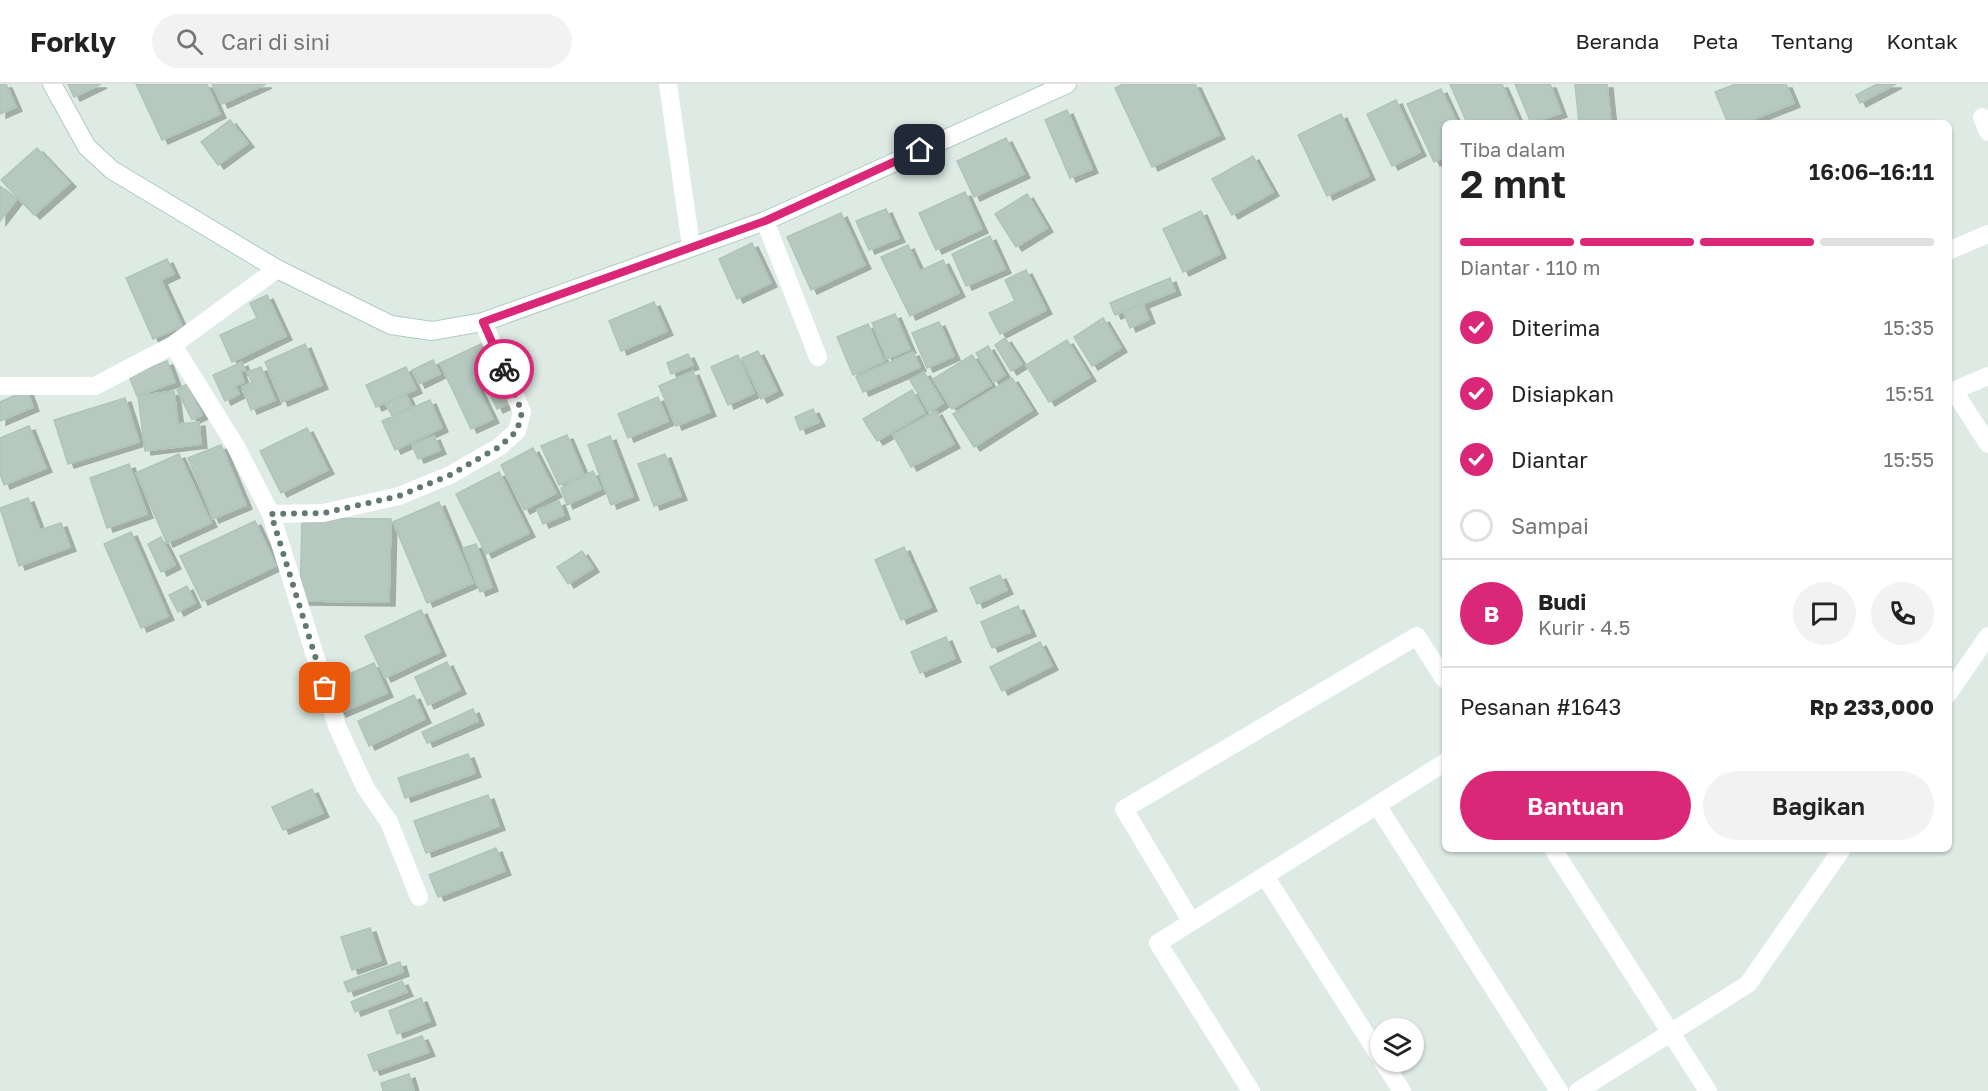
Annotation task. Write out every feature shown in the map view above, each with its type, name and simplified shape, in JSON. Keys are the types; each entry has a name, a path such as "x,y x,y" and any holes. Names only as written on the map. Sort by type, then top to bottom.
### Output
{"street":[{"path":"52,84 87,147 112,170 277,269 391,326 432,332 483,322 765,221 1067,84"},
{"path":"668,84 691,246"},
{"path":"765,221 818,357"},
{"path":"1952,249 1988,234"},
{"path":"0,386 95,386 173,345 277,269"},
{"path":"271,514 324,513 399,496 450,475 499,447 517,431 522,412 483,322"},
{"path":"173,345 235,445 271,514 337,726 365,787 389,822 419,897"},
{"path":"1952,392 1988,376"},
{"path":"1952,393 1988,444"},
{"path":"1191,921 1124,809 1417,636 1442,676"},
{"path":"1952,688 1988,636"},
{"path":"1251,1091 1158,943 1442,764"},
{"path":"1377,805 1558,1091"},
{"path":"1555,852 1708,1091"},
{"path":"1578,1091 1748,984 1840,852"},
{"path":"1265,876 1370,1041"},
{"path":"1390,1072 1402,1091"}],"building":[{"path":"0,84 6,84 16,107 0,114"},
{"path":"68,84 101,84 74,97"},
{"path":"136,84 207,84 220,114 162,140"},
{"path":"212,84 266,84 222,104"},
{"path":"1123,84 1195,84 1219,135 1152,167 1115,88"},
{"path":"1450,84 1502,84 1518,120 1466,120"},
{"path":"1515,84 1550,84 1561,113 1540,120 1530,120"},
{"path":"1575,84 1607,84 1611,120 1579,120"},
{"path":"1736,84 1786,84 1794,103 1752,120 1727,120 1715,92"},
{"path":"1877,84 1896,84 1860,103 1856,95"},
{"path":"1441,89 1456,120 1442,120 1442,158 1434,162 1407,104"},
{"path":"1396,100 1420,152 1392,166 1367,114"},
{"path":"1067,110 1092,169 1070,178 1045,120"},
{"path":"1341,114 1369,176 1327,196 1298,135"},
{"path":"230,120 248,143 218,165 201,142"},
{"path":"1006,138 1024,174 974,197 957,161"},
{"path":"37,148 70,183 34,215 1,180"},
{"path":"1253,156 1273,192 1232,215 1212,179"},
{"path":"0,186 17,199 0,221"},
{"path":"965,192 982,229 936,250 919,213"},
{"path":"1027,194 1047,228 1016,247 995,214"},
{"path":"886,209 899,238 869,250 856,221"},
{"path":"1201,211 1220,254 1183,272 1163,229"},
{"path":"841,213 865,265 811,290 787,237"},
{"path":"990,236 1005,269 966,286 952,254"},
{"path":"752,243 771,283 737,299 719,259"},
{"path":"908,245 920,271 943,260 959,293 910,316 881,257"},
{"path":"167,259 174,274 161,280 182,326 153,339 126,278"},
{"path":"1026,270 1046,310 1000,334 989,313 1015,301 1005,280"},
{"path":"1170,278 1175,291 1115,315 1110,303"},
{"path":"267,295 286,336 232,362 220,335 257,318 250,303"},
{"path":"654,302 667,331 621,351 609,321"},
{"path":"1143,304 1149,319 1130,328 1123,311"},
{"path":"895,314 910,349 887,359 872,323"},
{"path":"1103,318 1121,348 1092,366 1074,337"},
{"path":"939,322 954,356 927,368 912,333"},
{"path":"868,324 884,361 853,375 837,337"},
{"path":"1005,338 1022,364 1011,371 995,345"},
{"path":"1067,340 1090,377 1049,402 1026,365"},
{"path":"305,344 322,385 282,402 265,362"},
{"path":"481,344 494,371 474,380 493,419 471,429 440,363"},
{"path":"988,346 1005,375 994,382 976,353"},
{"path":"758,351 777,391 761,399 742,358"},
{"path":"913,352 920,367 863,392 856,377"},
{"path":"688,354 693,365 671,374 667,363"},
{"path":"738,355 754,393 728,405 711,367"},
{"path":"972,355 991,385 952,409 933,379"},
{"path":"433,360 440,374 419,384 412,370"},
{"path":"167,361 175,382 137,396 129,376"},
{"path":"242,362 245,370 240,372 244,382 235,386 239,394 225,401 213,375"},
{"path":"261,367 275,400 251,410 242,387 252,383 247,372"},
{"path":"406,367 416,389 376,407 366,385"},
{"path":"693,371 710,412 676,426 659,386"},
{"path":"924,372 943,403 929,412 910,380"},
{"path":"497,375 510,403 497,409 484,381"},
{"path":"1012,378 1032,410 974,447 953,414"},
{"path":"187,384 202,415 192,420 177,390"},
{"path":"27,390 33,407 0,421 0,402"},
{"path":"912,390 925,413 877,441 863,419"},
{"path":"174,391 178,424 199,422 201,444 145,451 138,396"},
{"path":"406,395 412,407 392,416 386,404"},
{"path":"658,397 668,421 628,438 618,414"},
{"path":"125,398 139,442 68,464 54,420"},
{"path":"430,400 442,428 395,450 382,421"},
{"path":"813,409 819,422 800,430 795,417"},
{"path":"936,411 954,444 911,467 893,435"},
{"path":"29,426 46,468 4,485 0,474 0,438"},
{"path":"307,428 328,470 281,493 260,451"},
{"path":"567,435 584,475 559,485 541,446"},
{"path":"434,436 440,450 418,459 412,445"},
{"path":"610,436 633,496 611,505 588,445"},
{"path":"221,445 246,505 213,519 188,458"},
{"path":"533,448 556,493 524,510 501,465"},
{"path":"179,454 211,523 167,543 136,473"},
{"path":"665,454 681,496 654,506 638,464"},
{"path":"129,464 147,514 107,528 90,478"},
{"path":"593,471 601,489 567,505 561,488"},
{"path":"499,472 529,533 486,554 456,494"},
{"path":"28,498 40,530 61,523 70,547 19,566 0,508"},
{"path":"559,501 564,515 543,524 537,510"},
{"path":"439,502 473,583 427,603 393,522"},
{"path":"302,518 391,519 389,602 300,601"},
{"path":"255,521 276,566 202,601 180,556"},
{"path":"131,532 168,616 141,628 104,544"},
{"path":"161,537 175,565 161,572 148,544"},
{"path":"476,544 492,587 480,592 463,548"},
{"path":"904,547 931,607 901,620 875,560"},
{"path":"582,551 593,568 568,584 557,567"},
{"path":"1000,575 1007,590 977,604 970,588"},
{"path":"187,586 195,603 178,612 169,595"},
{"path":"1018,606 1030,632 992,648 981,622"},
{"path":"421,610 440,652 385,678 365,636"},
{"path":"946,637 955,658 920,673 911,652"},
{"path":"1040,642 1052,666 1002,691 990,667"},
{"path":"447,662 460,690 428,705 415,677"},
{"path":"374,663 387,693 340,713 327,684"},
{"path":"414,695 425,719 369,746 358,721"},
{"path":"473,709 478,721 427,743 422,732"},
{"path":"468,754 475,773 405,798 398,778"},
{"path":"312,789 323,813 283,830 272,807"},
{"path":"488,795 499,826 426,853 414,821"},
{"path":"496,848 505,871 438,897 429,875"},
{"path":"370,928 381,960 352,970 341,937"},
{"path":"400,962 403,972 348,992 344,982"},
{"path":"402,981 407,992 355,1012 351,1002"},
{"path":"421,998 430,1021 397,1034 389,1011"},
{"path":"422,1036 429,1052 374,1071 368,1055"},
{"path":"409,1074 414,1091 383,1091 381,1083"}],"way so far":[{"path":"325,688 271,514 324,513 399,496 450,475 499,447 517,431 522,412 504,369"}],"route":[{"path":"504,369 483,322 765,221 920,150"}]}
